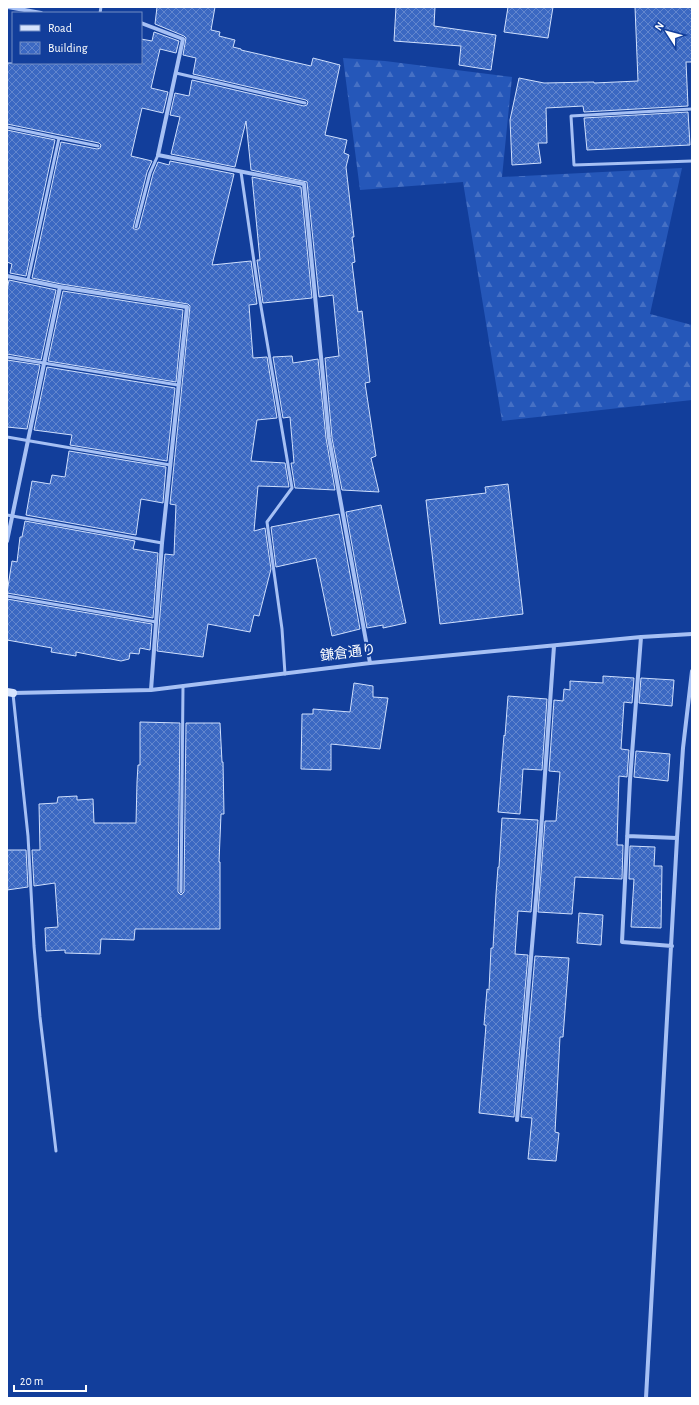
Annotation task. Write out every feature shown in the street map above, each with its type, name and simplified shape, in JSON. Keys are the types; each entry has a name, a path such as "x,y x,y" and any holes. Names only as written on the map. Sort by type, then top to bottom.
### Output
{"street":[{"path":"8,7 32,9"},
{"path":"142,23 182,39 158,155 304,184 329,438 370,663"},
{"path":"7,276 187,307 162,543 151,690"},
{"path":"7,541 10,515 28,440 60,286"},
{"name":"鎌倉通り","path":"10,692 151,690 370,663 641,637 692,634"},
{"path":"641,637 630,780 622,942 672,946"},
{"path":"517,1120 537,888 554,646"},
{"path":"646,1398 677,838 683,748 692,671"},
{"path":"627,836 677,838"}],"lane":[{"path":"176,73 304,103"},
{"path":"692,109 571,116 574,166 692,161"},
{"path":"7,126 98,146"},
{"path":"28,280 59,138"},
{"path":"136,227 150,173 158,155"},
{"path":"241,172 258,289 292,488 267,522 282,630 286,674"},
{"path":"7,357 178,385"},
{"path":"7,437 170,465"},
{"path":"10,515 162,543"},
{"path":"7,596 156,622"},
{"path":"181,892 184,686"},
{"path":"10,692 28,836 34,946 40,1017 56,1151"}],"green space":[{"path":"343,58 385,61 512,77 502,177 682,168 650,314 692,325 692,400 502,421 463,182 360,190"}],"building":[{"path":"157,7 215,7 211,30 220,32 219,36 235,40 233,47 311,66 313,58 340,65 325,135 347,140 344,153 349,155 346,167 354,237 352,237 355,262 352,263 358,312 362,311 370,382 365,383 376,456 371,458 379,492 342,490 332,438 325,358 339,356 333,295 319,297 307,182 251,170 246,121 235,167 171,154 180,117 170,115 175,93 189,96 192,80 304,106 307,105 308,102 306,100 193,74 196,58 183,55 186,38 155,24"},
{"path":"396,7 435,7 434,26 496,35 491,70 459,65 461,46 394,41"},
{"path":"508,7 553,7 548,38 504,32"},
{"path":"635,7 692,7 692,62 686,62 688,106 584,112 583,106 546,108 547,143 538,143 541,163 512,165 510,120 519,78 544,83 638,81"},
{"path":"154,32 179,41 176,53 160,49 151,88 168,92 163,113 142,108 131,156 152,161 147,172 133,228 136,230 139,228 153,174 158,162 169,165 170,161 234,174 212,265 251,261 257,304 249,305 253,358 267,357 277,418 257,420 251,461 285,463 289,487 258,486 254,531 265,528 271,569 259,616 254,615 250,632 208,624 203,657 157,651 165,554 174,555 176,505 170,504 190,306 188,304 32,278 61,142 97,149 100,148 101,145 99,143 7,124 7,63 142,64 142,39 152,41"},
{"path":"688,112 690,145 587,150 584,118"},
{"path":"7,130 55,140 26,276 10,273 12,264 7,262"},
{"path":"252,177 301,187 312,298 263,303 257,260 260,260"},
{"path":"9,280 56,290 41,360 7,354 7,290"},
{"path":"63,291 183,310 176,382 48,361"},
{"path":"292,356 293,363 318,359 326,438 335,490 295,488 291,463 294,463 290,417 283,418 273,357"},
{"path":"7,360 40,365 27,429 7,427"},
{"path":"47,367 175,388 167,461 70,445 72,435 34,430"},
{"path":"69,451 166,467 163,503 141,499 136,535 26,515 32,481 50,484 52,475 65,477"},
{"path":"508,484 523,614 440,624 426,500 486,493 485,487"},
{"path":"381,505 406,623 383,628 383,625 367,628 346,512"},
{"path":"339,514 360,629 332,636 316,558 276,567 271,527"},
{"path":"25,521 135,541 133,549 158,553 153,618 7,593 12,561 17,562 20,537 22,537"},
{"path":"7,599 152,624 150,650 140,648 139,654 130,653 129,659 121,661 76,652 76,656 51,652 52,648 7,640"},
{"path":"603,676 634,678 632,703 624,702 621,749 629,750 627,777 619,776 617,845 623,845 622,879 575,877 572,914 538,912 545,821 556,821 560,772 549,771 554,700 563,701 564,689 570,690 570,681 603,683"},
{"path":"641,678 674,680 672,706 639,703"},
{"path":"354,683 373,686 373,697 388,698 380,749 331,744 331,770 301,769 302,714 313,714 313,709 350,712"},
{"path":"508,696 547,699 542,770 523,769 520,814 498,812"},
{"path":"140,722 180,723 178,892 181,895 184,892 186,723 220,723 223,762 224,814 221,814 219,862 220,929 135,929 134,940 101,939 100,954 65,953 65,950 46,951 45,928 58,927 55,883 34,886 32,850 40,850 39,804 57,803 58,797 77,796 77,800 93,799 94,823 136,823 138,765 140,765"},
{"path":"636,751 670,754 668,781 634,777"},
{"path":"502,818 538,820 531,912 518,911 515,954 528,955 514,1117 479,1113 486,1025 484,1025 487,989 489,990 491,948 493,948"},
{"path":"630,846 655,847 654,866 662,866 661,928 631,927 634,879 629,879"},
{"path":"7,850 26,850 28,887 7,890"},
{"path":"579,913 603,915 601,945 577,943"},
{"path":"535,956 569,958 563,1037 560,1037 555,1132 559,1133 556,1161 528,1159 532,1118 521,1117"}]}
